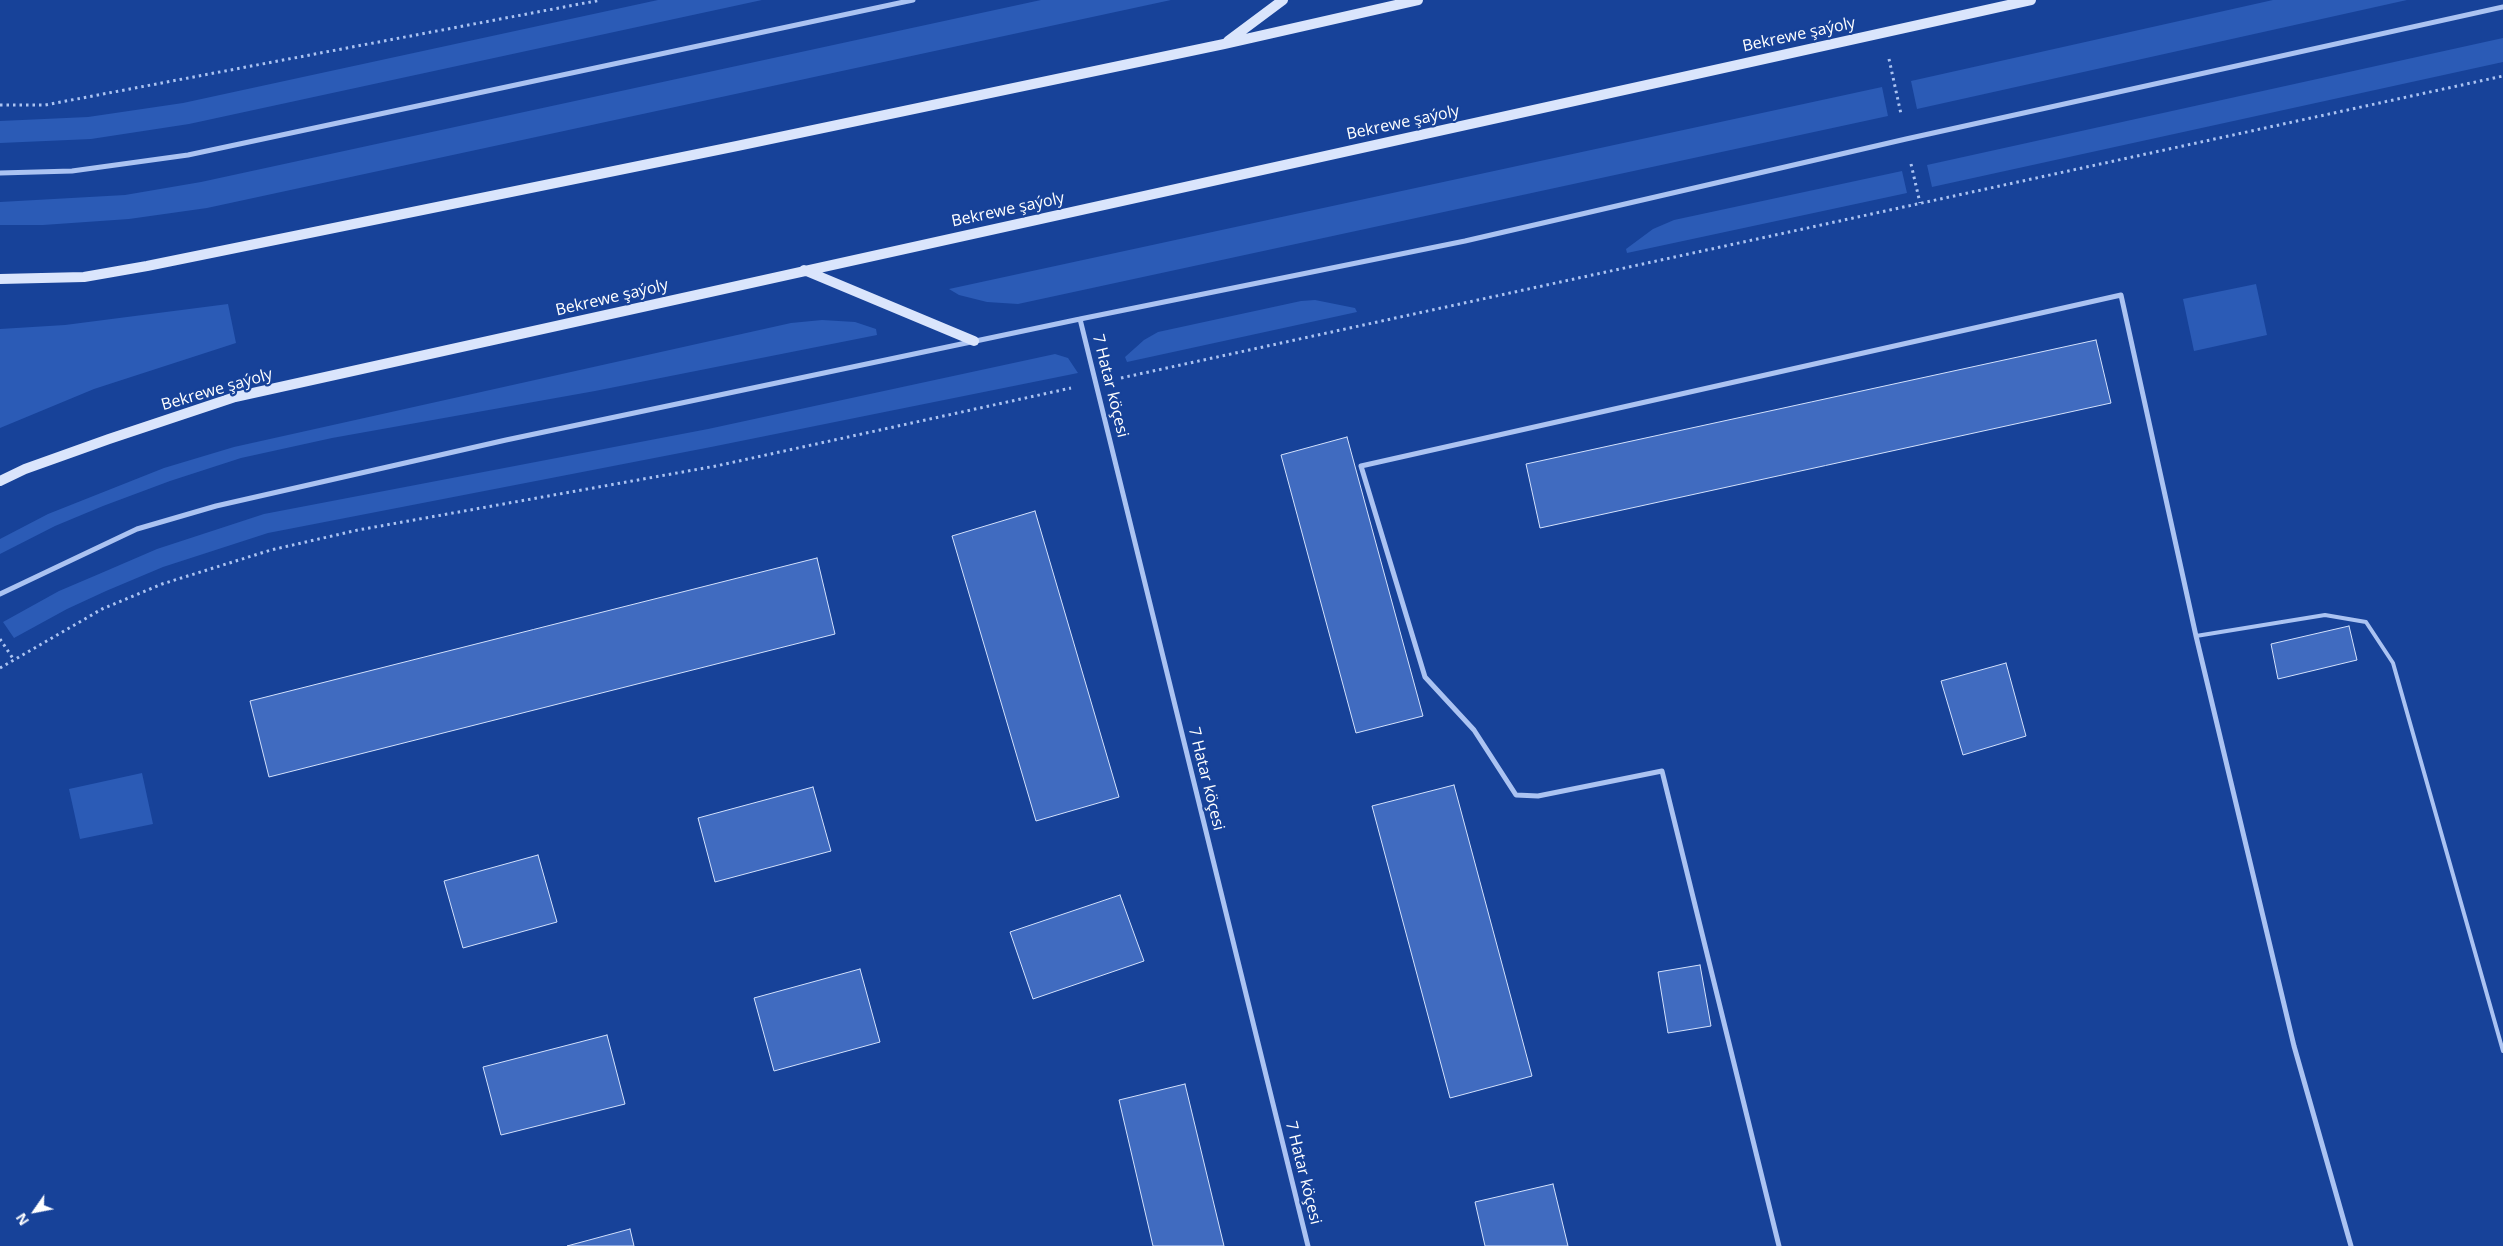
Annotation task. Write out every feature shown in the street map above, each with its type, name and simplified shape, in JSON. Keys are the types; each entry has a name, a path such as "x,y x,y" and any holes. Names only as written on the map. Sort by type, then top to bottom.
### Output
{"main road":[{"path":"1224,44 1283,0"},
{"path":"0,279 84,277 147,266 1224,44 1418,0"},
{"name":"Bekrewe şaýoly","path":"0,482 25,470 109,439 235,397 2031,0"},
{"path":"804,270 974,341"}],"street":[{"path":"0,173 72,171 188,155 913,0"},
{"path":"0,594 137,529 216,506 506,440 1080,319 1465,241 1906,139 2503,7"},
{"path":"1778,1246 1662,771 1538,796 1516,795 1474,730 1425,677 1361,466 2081,302 2121,295 2196,636 2294,1046 2351,1246"},
{"name":"7 Hatar köçesi","path":"1080,319 1308,1246"}],"lane":[{"path":"2196,636 2325,614 2366,622 2393,663 2503,1051"}],"path":[{"path":"0,106 45,105 601,0"},
{"path":"1883,32 1920,204"},
{"path":"0,668 102,608 162,584 272,550 358,530 716,466 2503,76"},
{"path":"0,639 14,660"}],"shaded area":[{"path":"658,0 762,0 189,124 91,139 0,143 0,121 88,117 183,103"},
{"path":"1041,0 1171,0 207,208 129,219 43,225 0,225 0,202 125,195 201,182"},
{"path":"2273,0 2407,0 1917,109 1911,81"},
{"path":"2503,38 2503,62 1932,187 1927,165"},
{"path":"1882,87 1888,116 1018,304 987,302 959,295 949,289"},
{"path":"1902,171 1907,193 1627,253 1626,249 1653,229 1674,220"},
{"path":"2256,284 2267,335 2194,351 2183,299"},
{"path":"1315,300 1355,308 1357,312 1127,362 1125,357 1144,340 1158,332 1301,301"},
{"path":"228,304 236,343 94,389 0,428 0,329 65,325"},
{"path":"822,320 855,322 876,329 877,335 595,391 332,438 241,458 170,481 103,506 55,526 0,554 0,539 48,514 164,468 234,447 791,323"},
{"path":"1055,354 1068,358 1078,373 268,533 163,567 67,609 14,638 3,622 59,591 157,549 264,514 708,429"},
{"path":"142,773 153,824 80,839 69,789"}],"building":[{"path":"2096,340 2111,403 1540,528 1526,464"},
{"path":"1347,437 1423,716 1356,733 1281,455"},
{"path":"1035,511 1119,797 1036,821 952,536"},
{"path":"817,558 835,634 269,777 250,701"},
{"path":"2349,626 2357,660 2278,679 2271,644"},
{"path":"2006,663 2026,736 1963,755 1941,681"},
{"path":"1454,785 1532,1076 1450,1098 1372,806"},
{"path":"813,787 831,851 715,882 698,818"},
{"path":"538,855 557,922 463,948 444,881"},
{"path":"1120,895 1144,961 1033,999 1010,932"},
{"path":"1700,965 1711,1026 1668,1033 1658,972"},
{"path":"860,969 880,1042 774,1071 754,998"},
{"path":"607,1035 625,1104 501,1135 483,1067"},
{"path":"1185,1084 1224,1246 1153,1246 1119,1100"},
{"path":"1553,1184 1568,1246 1485,1246 1475,1202"},
{"path":"630,1229 634,1246 567,1246"}]}
